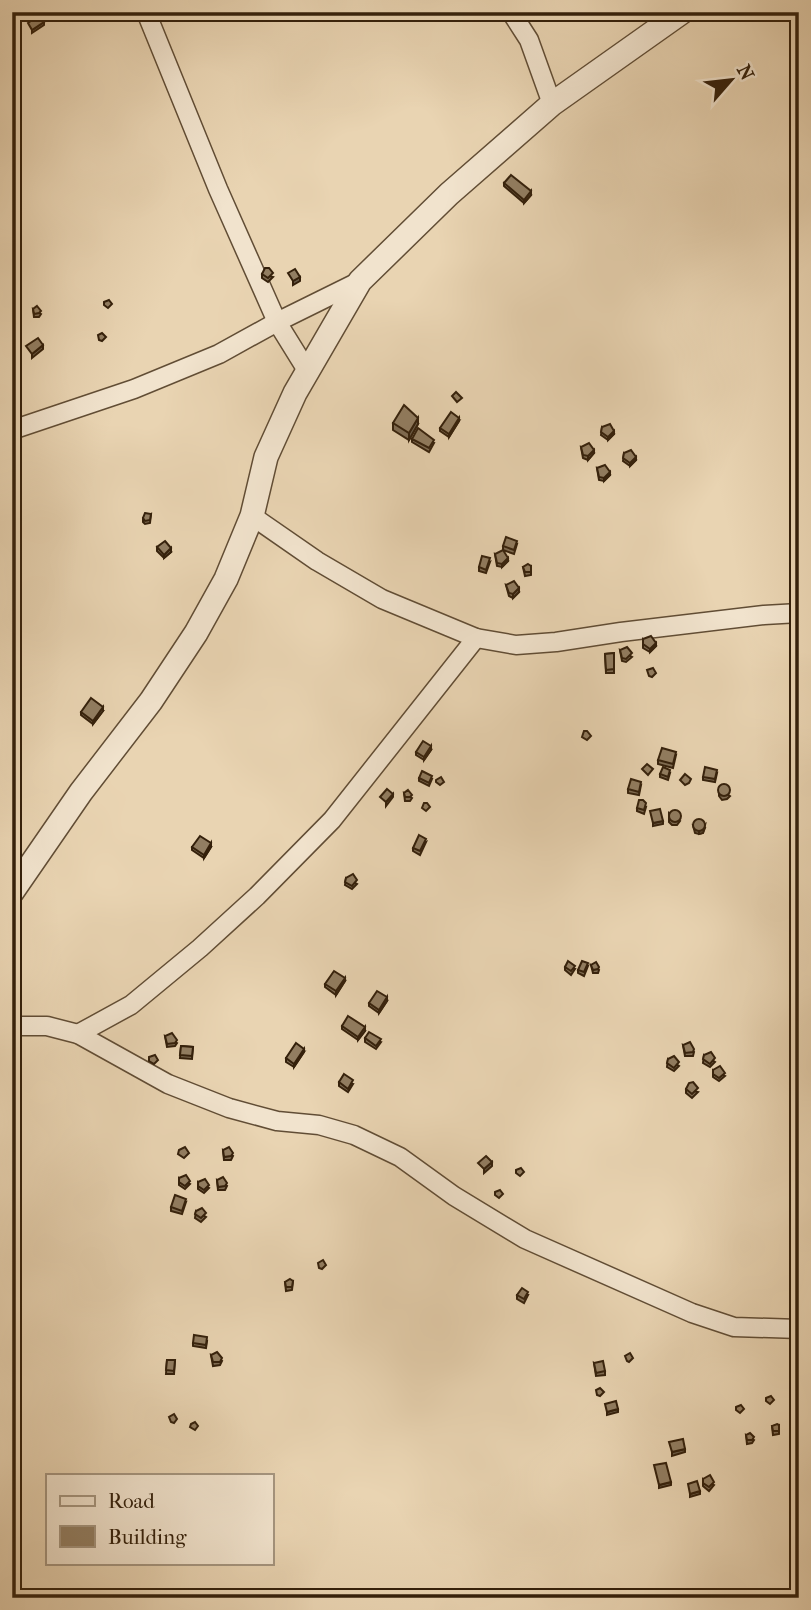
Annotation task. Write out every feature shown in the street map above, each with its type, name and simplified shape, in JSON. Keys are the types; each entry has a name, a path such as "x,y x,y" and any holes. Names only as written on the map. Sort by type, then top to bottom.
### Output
{"street":[{"path":"146,12 218,189 277,322 308,372"},
{"path":"511,12 530,40 552,104"},
{"path":"12,892 81,792 151,701 196,633 226,579 252,516 265,457 295,393 360,281 449,194 552,104 682,12"},
{"path":"12,430 134,389 219,354 360,281"},
{"path":"252,516 317,561 382,599 476,638 516,645 764,615 799,614"},
{"path":"78,1034 131,1005 257,896 332,820 476,638"},
{"path":"12,1026 47,1026 78,1034 167,1084 229,1108 278,1121 319,1125 354,1135 400,1157 454,1196 525,1239 692,1312 734,1327 799,1329"}],"building":[{"path":"18,12 25,15 21,20 16,16"},
{"path":"39,15 44,22 32,30 28,23"},
{"path":"511,175 531,191 524,200 504,183"},
{"path":"265,268 269,268 273,273 268,278 262,274"},
{"path":"295,269 300,277 293,281 288,273"},
{"path":"109,300 112,304 108,308 104,302"},
{"path":"37,306 41,311 34,314 33,309"},
{"path":"102,333 106,337 102,341 98,335"},
{"path":"38,338 43,345 32,354 26,346"},
{"path":"16,342 19,346 15,350 12,343"},
{"path":"456,392 462,398 457,402 452,396"},
{"path":"404,405 418,418 409,433 393,423"},
{"path":"451,412 459,418 449,434 440,428"},
{"path":"610,424 614,431 608,437 601,432 602,427"},
{"path":"418,428 434,440 429,448 412,439"},
{"path":"589,443 594,450 588,456 583,455 581,447"},
{"path":"631,450 636,457 630,463 623,458 624,453"},
{"path":"605,465 610,472 604,478 599,477 597,468"},
{"path":"145,513 151,514 150,520 145,521"},
{"path":"506,537 517,541 514,550 503,546"},
{"path":"165,541 171,548 164,555 157,547"},
{"path":"503,550 508,558 502,564 497,563 495,554"},
{"path":"482,556 490,558 486,570 479,567"},
{"path":"528,564 531,566 531,572 525,572 523,567"},
{"path":"514,581 519,588 513,594 509,593 506,585"},
{"path":"651,636 656,643 650,649 643,644 643,639"},
{"path":"627,647 632,653 626,659 622,658 620,650"},
{"path":"614,653 614,669 606,670 605,654"},
{"path":"653,668 656,673 652,677 647,670"},
{"path":"91,698 103,707 93,721 81,712"},
{"path":"584,731 591,736 587,740 582,737"},
{"path":"423,741 431,746 424,757 416,752"},
{"path":"662,748 676,752 673,764 658,760"},
{"path":"647,764 653,769 648,775 642,769"},
{"path":"663,767 670,770 668,777 660,774"},
{"path":"705,767 717,770 715,779 703,777"},
{"path":"422,771 432,776 429,783 419,778"},
{"path":"685,774 691,779 685,785 680,780"},
{"path":"441,777 444,782 440,785 436,780"},
{"path":"631,779 641,782 639,792 628,789"},
{"path":"724,784 730,790 724,796 718,790"},
{"path":"387,789 393,794 386,802 380,797"},
{"path":"408,790 412,795 405,797 404,793"},
{"path":"639,800 646,803 644,810 637,808"},
{"path":"424,803 430,807 426,811 422,808"},
{"path":"660,809 663,821 653,823 650,811"},
{"path":"675,810 681,816 675,822 669,816"},
{"path":"699,819 705,825 699,831 693,825"},
{"path":"419,835 426,839 420,851 413,848"},
{"path":"200,836 211,843 204,855 192,847"},
{"path":"353,874 357,880 352,886 345,882 346,878"},
{"path":"568,961 575,966 571,971 565,967"},
{"path":"582,961 588,963 584,972 578,970"},
{"path":"596,962 599,967 593,970 591,965"},
{"path":"334,971 345,978 336,991 325,984"},
{"path":"377,991 387,997 379,1010 369,1003"},
{"path":"348,1016 365,1027 358,1037 342,1026"},
{"path":"369,1032 381,1039 376,1046 365,1038"},
{"path":"172,1033 177,1040 167,1044 165,1036"},
{"path":"690,1042 693,1052 685,1053 683,1045"},
{"path":"296,1043 304,1049 294,1064 286,1058"},
{"path":"181,1046 193,1047 192,1056 180,1055"},
{"path":"711,1052 715,1058 710,1064 703,1059 704,1055"},
{"path":"155,1055 158,1060 154,1064 149,1061 149,1057"},
{"path":"674,1056 679,1062 674,1068 667,1063 668,1059"},
{"path":"720,1066 725,1073 719,1078 713,1074 713,1070"},
{"path":"344,1074 353,1080 348,1089 339,1082"},
{"path":"693,1082 698,1088 692,1094 686,1089 689,1083"},
{"path":"185,1147 189,1153 184,1158 178,1154 179,1150"},
{"path":"229,1147 233,1153 224,1157 223,1150"},
{"path":"486,1156 492,1162 484,1169 478,1163"},
{"path":"521,1168 524,1172 520,1176 516,1170"},
{"path":"186,1175 190,1181 185,1186 179,1182 179,1178"},
{"path":"223,1177 227,1183 218,1187 217,1180"},
{"path":"205,1179 209,1185 204,1190 198,1186 198,1182"},
{"path":"500,1190 503,1194 499,1198 495,1192"},
{"path":"175,1195 186,1199 182,1211 171,1207"},
{"path":"202,1208 206,1213 201,1218 195,1214"},
{"path":"323,1260 326,1265 322,1269 318,1263"},
{"path":"290,1279 293,1281 292,1287 286,1287 285,1282"},
{"path":"522,1288 528,1292 524,1299 517,1295"},
{"path":"194,1335 207,1337 206,1345 193,1343"},
{"path":"217,1352 222,1358 220,1362 213,1362 211,1355"},
{"path":"630,1353 633,1358 629,1362 625,1356"},
{"path":"167,1360 175,1360 174,1371 166,1370"},
{"path":"603,1361 605,1371 596,1373 594,1363"},
{"path":"600,1388 604,1392 600,1396 596,1390"},
{"path":"771,1396 774,1400 770,1404 766,1398"},
{"path":"616,1401 618,1409 607,1412 605,1404"},
{"path":"741,1405 744,1409 740,1413 736,1407"},
{"path":"174,1414 177,1419 174,1423 169,1417"},
{"path":"195,1422 198,1426 195,1430 190,1427"},
{"path":"777,1424 779,1431 773,1431 772,1426"},
{"path":"750,1433 754,1437 747,1440 746,1435"},
{"path":"683,1439 685,1449 672,1452 669,1442"},
{"path":"666,1463 671,1482 659,1485 654,1465"},
{"path":"710,1475 714,1482 709,1487 703,1483 703,1479"},
{"path":"697,1481 700,1491 690,1494 688,1484"}]}
